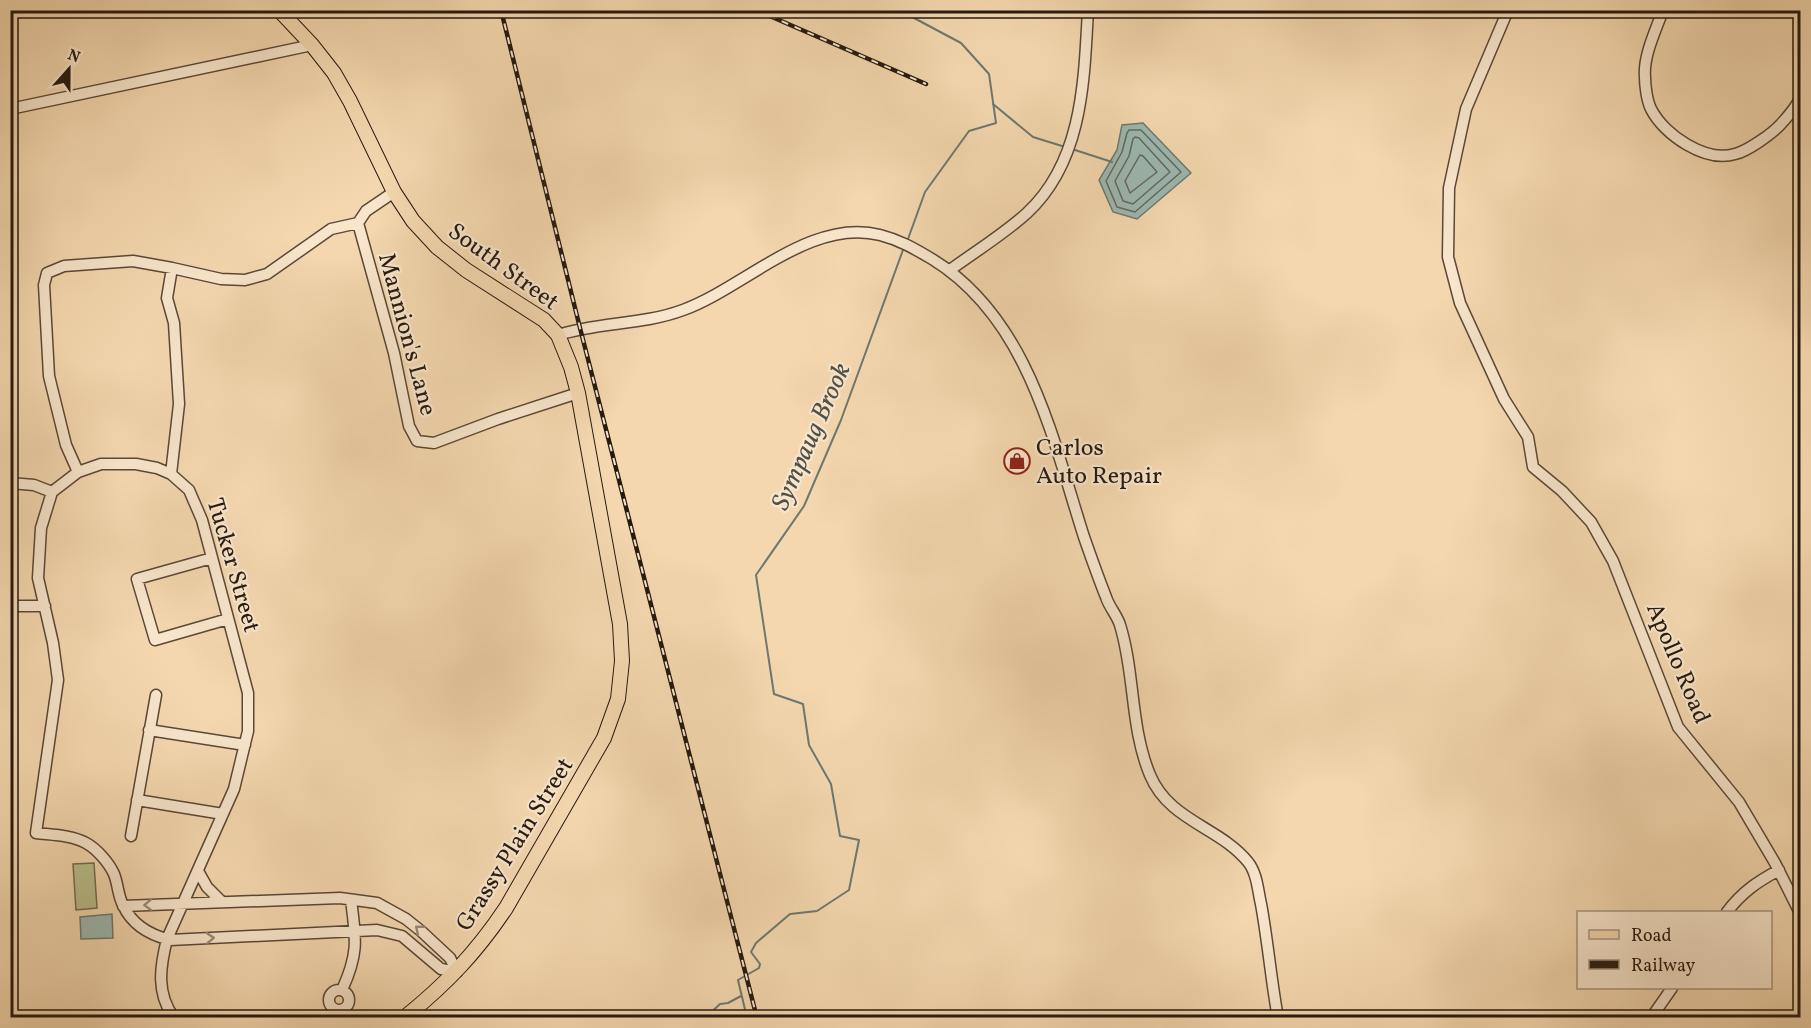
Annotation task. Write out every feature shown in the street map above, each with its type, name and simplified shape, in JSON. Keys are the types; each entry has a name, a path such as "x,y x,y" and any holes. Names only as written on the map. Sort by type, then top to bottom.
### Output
{"main road":[{"name":"South Street","path":"279,10 312,45 334,73 351,101 394,192 413,221 437,247 466,270 544,320 558,335 571,367 578,393 620,624 622,661 618,699 604,738"},
{"name":"Grassy Plain Street","path":"404,1017 457,972 490,932 604,738"}],"street":[{"path":"950,270 1009,228 1029,211 1047,190 1077,125 1082,100 1088,10"},
{"name":"Apollo Road","path":"1508,10 1466,109 1449,188 1448,257 1460,303 1504,399 1528,437 1533,467 1562,491 1591,522 1613,561 1678,727 1739,802 1779,870 1800,913"},
{"path":"1663,10 1644,75 1648,100 1650,108 1661,124 1686,145 1712,155 1735,154 1773,133 1797,106 1800,98"},
{"path":"10,109 312,45"},
{"path":"78,472 66,445 49,376 44,285 47,273 64,266 133,261 221,279 244,280 267,274 331,229 358,223 366,211 394,192"},
{"name":"Mannion's Lane","path":"358,223 394,353 410,426 417,441 434,443 578,393"},
{"path":"558,335 580,328 639,321 682,311 811,242 845,232 877,234 906,243 950,270 980,298 1002,327 1022,360 1043,412 1099,580 1107,601 1120,623 1144,759 1151,778 1164,798 1186,818 1236,848 1251,866 1267,938 1278,1017"},
{"path":"171,474 179,404 174,323 167,298 172,268"},
{"name":"Tucker Street","path":"52,492 78,472 101,464 136,464 157,468 171,474 189,490 202,520 248,693 248,730 234,789 167,939 161,962 160,988 172,1017"},
{"path":"10,483 34,485 52,492 41,528 38,578 53,643 58,680 36,833 63,835 87,844 103,857 114,874 123,906 140,927 167,939 377,930 402,936 441,969 457,972"},
{"path":"212,558 137,579 155,640 228,619"},
{"path":"10,606 45,606"},
{"path":"131,836 156,695"},
{"path":"149,730 245,745"},
{"path":"137,800 223,814"},
{"path":"1728,911 1740,895 1779,870"},
{"path":"198,871 207,887 222,902"},
{"path":"123,906 340,898 377,903 406,919 450,958 457,972"},
{"path":"342,990 356,955 351,900"},
{"path":"1651,1017 1671,989"}],"green space":[{"path":"94,863 97,908 76,910 73,864"}],"water":[{"path":"1143,123 1191,173 1137,219 1113,212 1099,180 1117,150 1122,125"},
{"path":"112,914 113,938 81,939 80,917"}],"waterway":[{"name":"Sympaug Brook","path":"899,10 961,43 989,74 996,123 969,131 925,192 908,239"},
{"path":"993,104 1033,137 1062,146"},
{"path":"1075,150 1112,162"},
{"name":"Sympaug Brook","path":"747,1018 738,980 759,968 760,964 751,952 756,943 790,914 817,911 849,890 859,840 840,836 831,784 809,745 803,704 774,694 756,575 804,506 841,420 903,250"},
{"path":"705,1018 720,1004 728,1003 741,996"},
{"path":"654,1018 659,1015 673,1018"}],"railway":[{"path":"501,10 757,1018"},
{"path":"756,10 926,84"}],"place":[{"name":"Carlos Auto Repair","path":"1017,461"}]}
